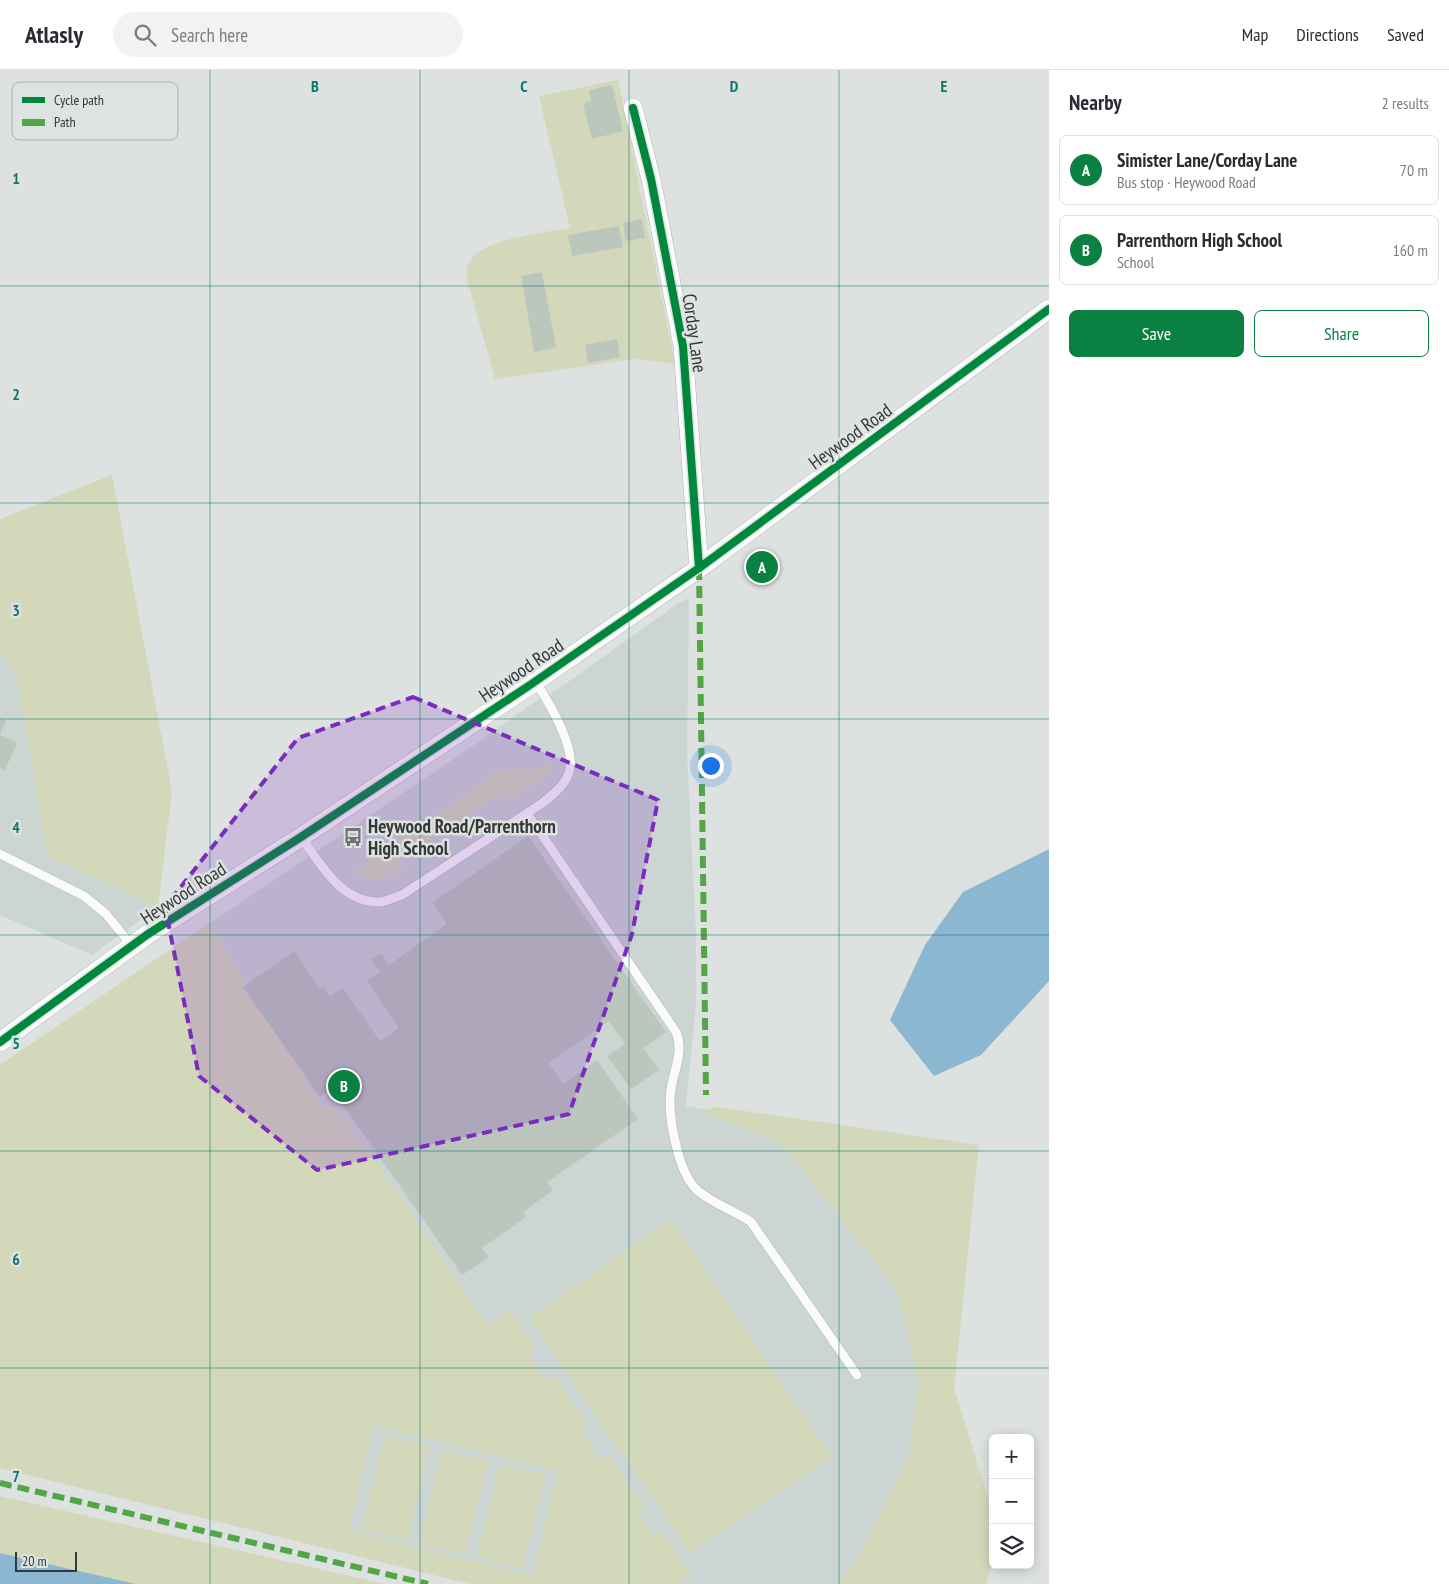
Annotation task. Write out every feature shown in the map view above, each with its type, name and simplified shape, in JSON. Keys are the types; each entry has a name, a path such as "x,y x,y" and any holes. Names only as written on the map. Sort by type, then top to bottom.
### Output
{"street":[{"name":"Corday Lane","path":"633,108 651,179 683,346 699,568"},
{"name":"Heywood Road","path":"0,1042 148,934 301,837 535,681 699,568 1049,309"}],"lane":[{"path":"301,837 341,888 356,897 380,902 402,896 527,813 560,789 569,772 568,751 554,711 535,681"},
{"path":"527,813 676,1032 680,1041 680,1050 671,1090 670,1111 676,1144 692,1184 707,1197 735,1211 751,1222 857,1375"},
{"path":"0,854 84,896 106,914 132,946"}],"highlighted area":[{"path":"413,697 658,800 632,934 569,1114 317,1170 199,1076 165,907 298,738"}],"shaded area":[{"path":"689,599 687,753 696,935 696,1005 686,1106 971,1163 944,1368 978,1584 471,1584 0,1468 0,1065 480,741 530,705 564,685 680,602"},
{"path":"0,649 16,673 48,856 158,907 92,955 0,915"}],"green space":[{"path":"618,80 675,364 636,359 495,379 467,279 467,268 472,258 496,243 570,228 539,96"},
{"path":"112,475 172,791 158,907 48,856 16,673 0,649 0,519"},
{"path":"553,763 539,781 526,790 506,802 500,794 398,861 403,869 397,873 385,878 372,879 365,878 354,871 498,772 512,768 537,769"},
{"path":"209,923 323,1107 336,1108 342,1119 345,1117 488,1326 509,1309 536,1349 528,1354 546,1380 554,1375 589,1427 582,1433 600,1460 608,1454 645,1507 637,1513 653,1536 661,1531 692,1575 676,1584 471,1584 0,1468 0,1065","holes":["374,1426 558,1471 532,1576 349,1530"]},
{"path":"717,1107 979,1145 954,1388 989,1501 990,1569 986,1584 833,1584 852,1569 909,1456 919,1383 897,1289 780,1142 698,1111"},
{"path":"671,1220 832,1456 690,1553 529,1317"},
{"path":"385,1435 430,1447 407,1540 361,1529"},
{"path":"442,1450 488,1461 465,1554 419,1543"},
{"path":"500,1464 546,1475 522,1569 477,1557"},
{"path":"0,1496 385,1584 136,1584 0,1553"}],"water":[{"path":"1049,849 1049,981 981,1055 934,1076 890,1020 925,945 963,892"},
{"path":"0,1553 136,1584 0,1584"}],"building":[{"path":"612,85 623,131 592,139 583,103 591,101 589,90"},
{"path":"642,219 645,238 626,241 623,223"},
{"path":"619,226 623,247 572,256 568,235"},
{"path":"542,272 556,348 534,352 521,276"},
{"path":"617,339 620,357 588,363 585,345"},
{"path":"0,718 6,721 0,734"},
{"path":"0,735 17,743 5,770 0,767"},
{"path":"528,836 666,1032 643,1048 659,1070 631,1089 607,1056 625,1044 609,1021 549,1063 563,1084 597,1060 638,1119 547,1182 553,1190 523,1212 526,1217 482,1248 489,1257 462,1275 332,1089 320,1097 243,987 294,951 320,989 324,987 330,996 343,988 380,1041 399,1028 367,981 380,972 371,959 381,953 389,965 447,924 432,903"}],"marked path":[{"path":"699,568 706,1095"},
{"path":"0,1483 428,1584"}],"cycle path":[{"path":"633,108 651,179 683,346 699,568"},
{"path":"0,1042 148,934 301,837 530,685 699,568 1049,309"}],"place":[{"name":"Simister Lane/Corday Lane","path":"762,567"},
{"name":"Heywood Road/Parrenthorn High School","path":"353,837"},
{"name":"Parrenthorn High School","path":"344,1086"}]}
